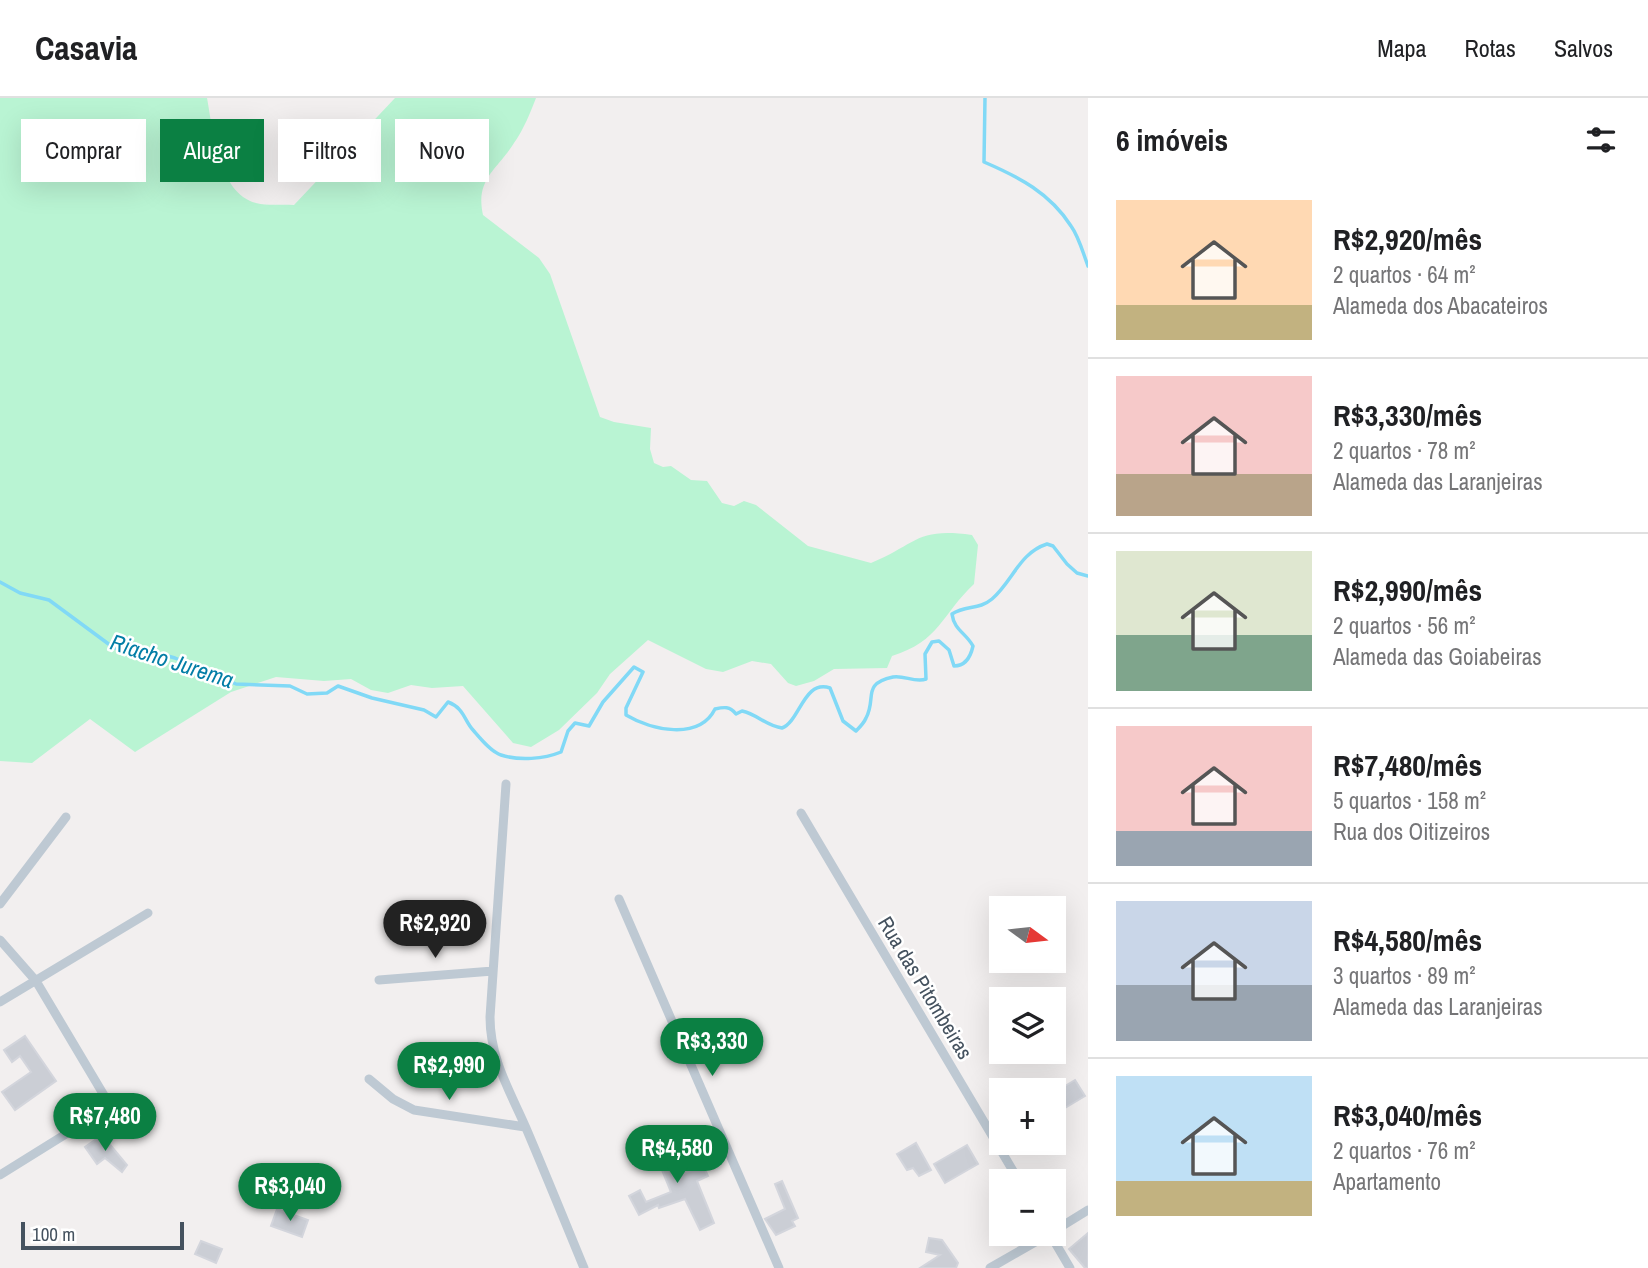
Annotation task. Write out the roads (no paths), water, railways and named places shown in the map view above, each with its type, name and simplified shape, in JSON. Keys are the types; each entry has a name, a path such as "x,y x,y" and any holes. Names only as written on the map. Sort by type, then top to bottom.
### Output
{"street":[{"path":"506,784 492,971 491,1045 499,1072 526,1127 584,1268"},
{"name":"Rua das Pitombeiras","path":"801,814 1012,1169"},
{"path":"0,904 66,817"},
{"path":"620,899 779,1268"},
{"path":"0,1002 148,913"},
{"path":"0,940 36,981 105,1097 102,1111 90,1120 0,1175"},
{"path":"379,979 492,971"},
{"path":"369,1079 393,1099 414,1110 526,1127"},
{"path":"1066,1224 1088,1210"},
{"path":"990,1268 1028,1246"},
{"path":"1058,1246 1070,1268"}],"waterway":[{"path":"985,98 984,162 1033,187 1053,204 1074,230 1088,266"},
{"name":"Riacho Jurema","path":"0,582 20,593 49,600 114,648 143,649 175,658 236,684 290,686 307,694 327,693 338,686 372,698 424,710 436,717 448,702 461,711 473,730 493,751 523,759 561,752 568,731 575,723 589,726 603,702 634,667 643,672 626,708 626,715 648,725 674,730 686,729 698,726 708,719 715,709 729,708 736,714 742,711 782,728 793,718 808,695 821,687 830,688 843,721 856,731 866,718 873,688 877,684 893,677 926,679 925,654 932,642 939,641 949,650 954,666 965,662 973,646 955,624 952,614 982,605 992,599 1037,548 1047,544 1053,546 1077,573 1088,576"}]}
